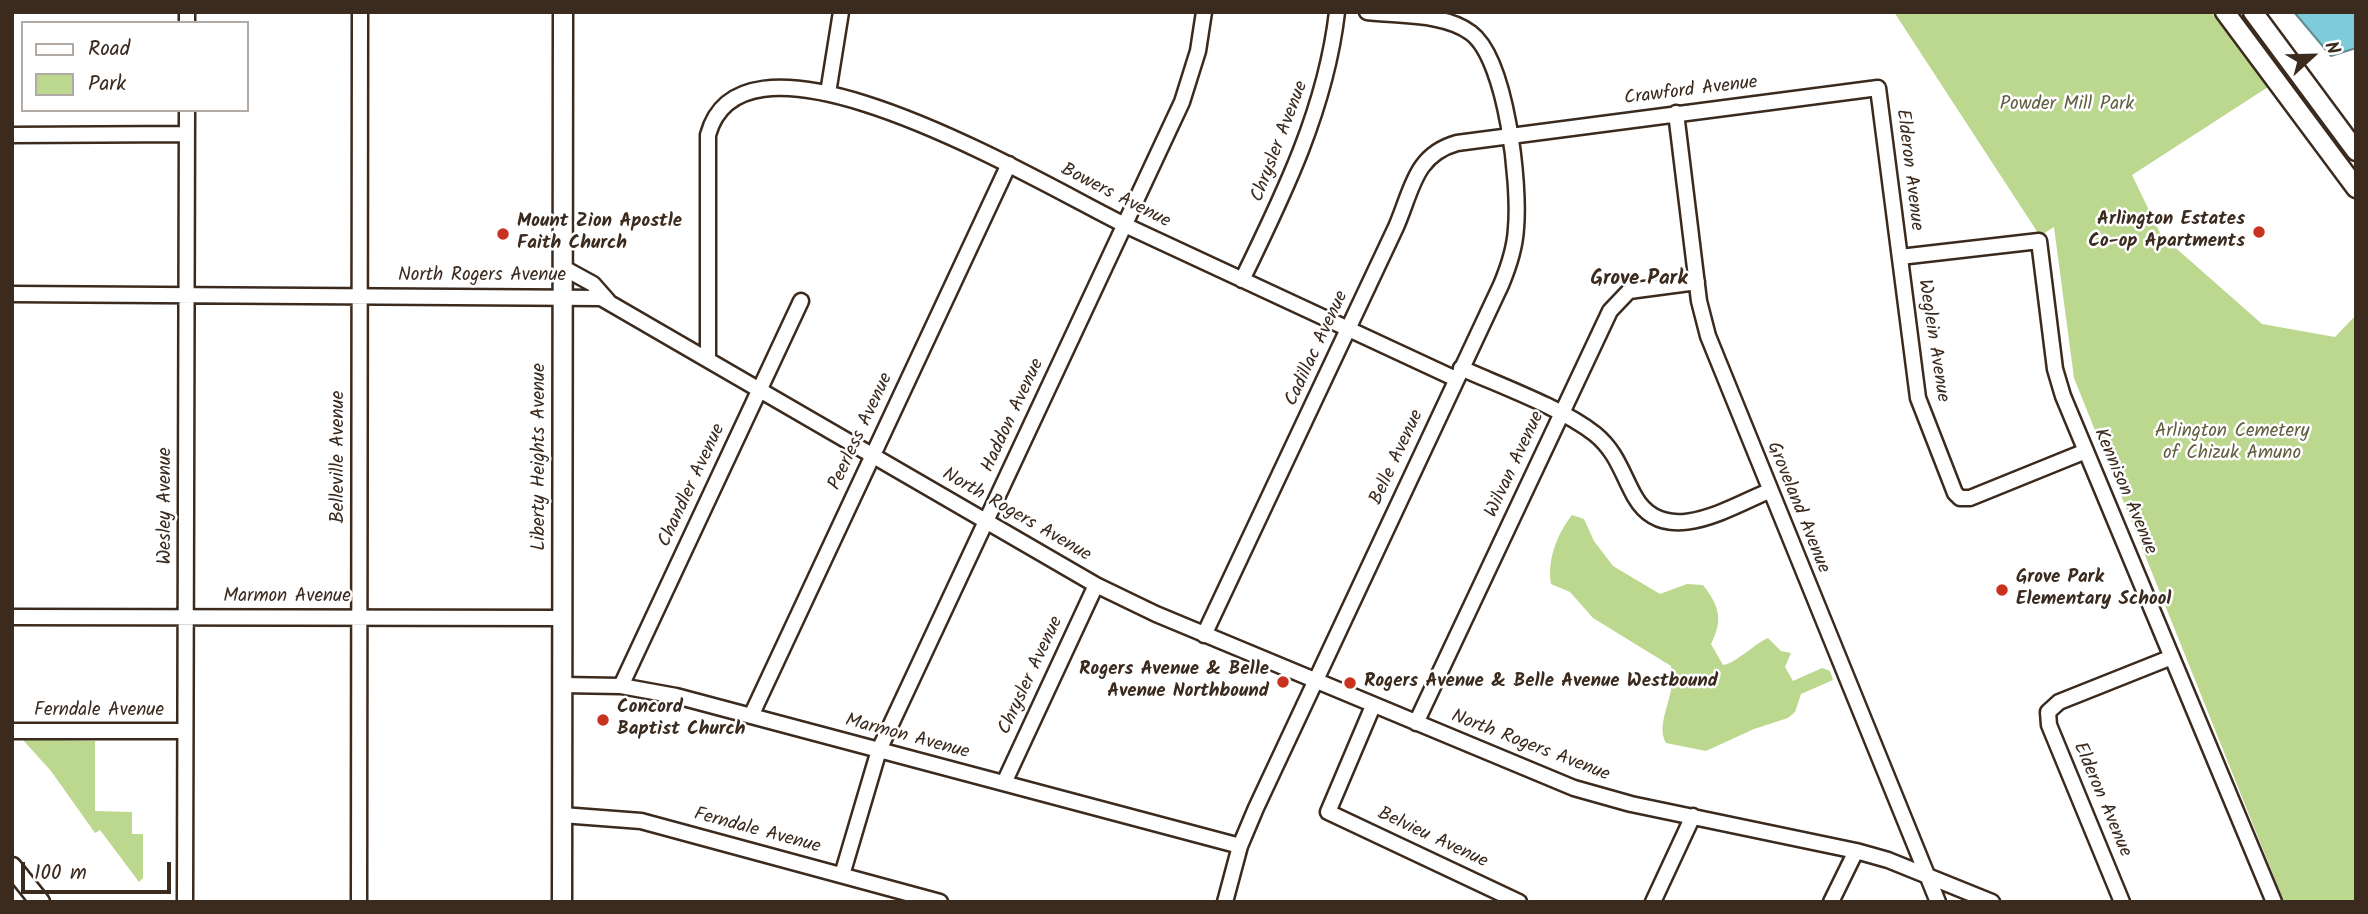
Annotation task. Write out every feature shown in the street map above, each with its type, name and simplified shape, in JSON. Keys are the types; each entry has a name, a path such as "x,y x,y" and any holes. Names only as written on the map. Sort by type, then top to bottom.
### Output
{"main road":[{"name":"Liberty Heights Avenue","path":"562,902 563,12"},
{"path":"2225,12 2356,188"},
{"path":"2253,12 2356,151"},
{"path":"12,867 40,902"}],"street":[{"name":"Belleville Avenue","path":"359,902 360,12"},
{"path":"828,93 841,12"},
{"name":"Haddon Avenue","path":"842,875 878,750 1189,84 1204,12"},
{"name":"Chrysler Avenue","path":"1242,280 1300,154 1327,75 1337,12"},
{"name":"Belle Avenue","path":"1225,902 1240,846 1501,285 1514,247 1518,207 1509,135 1490,56 1482,44 1461,26 1367,12"},
{"name":"Bowers Avenue","path":"708,359 708,135 718,109 726,101 747,90 777,87 828,93 901,113 1242,280 1349,328 1583,425 1607,446 1641,505 1667,522 1689,523 1703,519 1769,491"},
{"name":"Crawford Avenue","path":"1509,135 1878,88"},
{"name":"Elderon Avenue","path":"1878,88 1900,257"},
{"name":"Wesley Avenue","path":"185,902 187,112"},
{"name":"Groveland Avenue","path":"1676,113 1697,282 1708,336 1938,902"},
{"path":"12,135 187,134"},
{"name":"Cadillac Avenue","path":"1204,635 1426,160 1441,148 1509,135"},
{"name":"Peerless Avenue","path":"751,716 1009,164"},
{"name":"Kennison Avenue","path":"1900,257 2039,242 2055,369 2086,452 2274,902"},
{"name":"Weglein Avenue","path":"1900,257 1918,398 1955,494 1960,498 1970,498 2086,452"},
{"path":"562,267 593,284 609,302"},
{"name":"Wilvan Avenue","path":"1416,723 1609,311 1622,295 1638,289 1697,282"},
{"name":"North Rogers Avenue","path":"12,294 595,297 609,302 760,388 1097,585 1204,635 1574,788 1693,817 1856,851 1926,874 1993,902"},
{"name":"Chandler Avenue","path":"621,686 801,302"},
{"name":"Chrysler Avenue","path":"1004,783 1097,585"},
{"name":"Marmon Avenue","path":"12,617 562,618"},
{"name":"Elderon Avenue","path":"2122,902 2049,725 2048,712 2059,702 2172,657"},
{"name":"Marmon Avenue","path":"562,685 621,686 658,691 1240,846"},
{"name":"Belvieu Avenue","path":"1373,706 1328,812 1519,902"},
{"name":"Ferndale Avenue","path":"12,731 185,731"},
{"name":"Ferndale Avenue","path":"562,815 640,821 842,875 895,896 940,902"},
{"path":"1653,902 1693,817"},
{"path":"1831,902 1856,851"}],"green space":[{"name":"Arlington Cemetery of Chizuk Amuno","path":"1894,12 2211,12 2268,87 2132,175 2161,235 2262,324 2335,337 2356,315 2356,902 2285,902 2282,897 2074,378 2054,227 2040,236"},
{"path":"1572,515 1584,519 1594,541 1613,566 1660,594 1687,584 1703,585 1718,614 1717,628 1711,644 1723,665 1768,638 1781,651 1791,653 1785,667 1793,681 1822,668 1830,671 1833,680 1801,694 1795,712 1788,718 1754,729 1706,751 1666,743 1663,726 1671,687 1671,666 1593,618 1570,592 1551,584 1550,566 1554,548"},
{"path":"22,739 95,741 95,811 132,812 132,834 143,834 143,878 139,882 100,830 95,833 51,771"}],"water":[{"path":"2294,12 2356,12 2356,48 2331,56"}],"place":[{"name":"Arlington Estates Co-op Apartments","path":"2259,232"},
{"name":"Mount Zion Apostle Faith Church","path":"503,234"},
{"name":"Grove Park Elementary School","path":"2002,590"},
{"name":"Rogers Avenue & Belle Avenue Northbound","path":"1283,682"},
{"name":"Rogers Avenue & Belle Avenue Westbound","path":"1350,683"},
{"name":"Concord Baptist Church","path":"603,720"}],"district":[{"name":"Grove Park","path":"1639,280"}],"park label":[{"name":"Powder Mill Park","path":"2067,106"}]}
